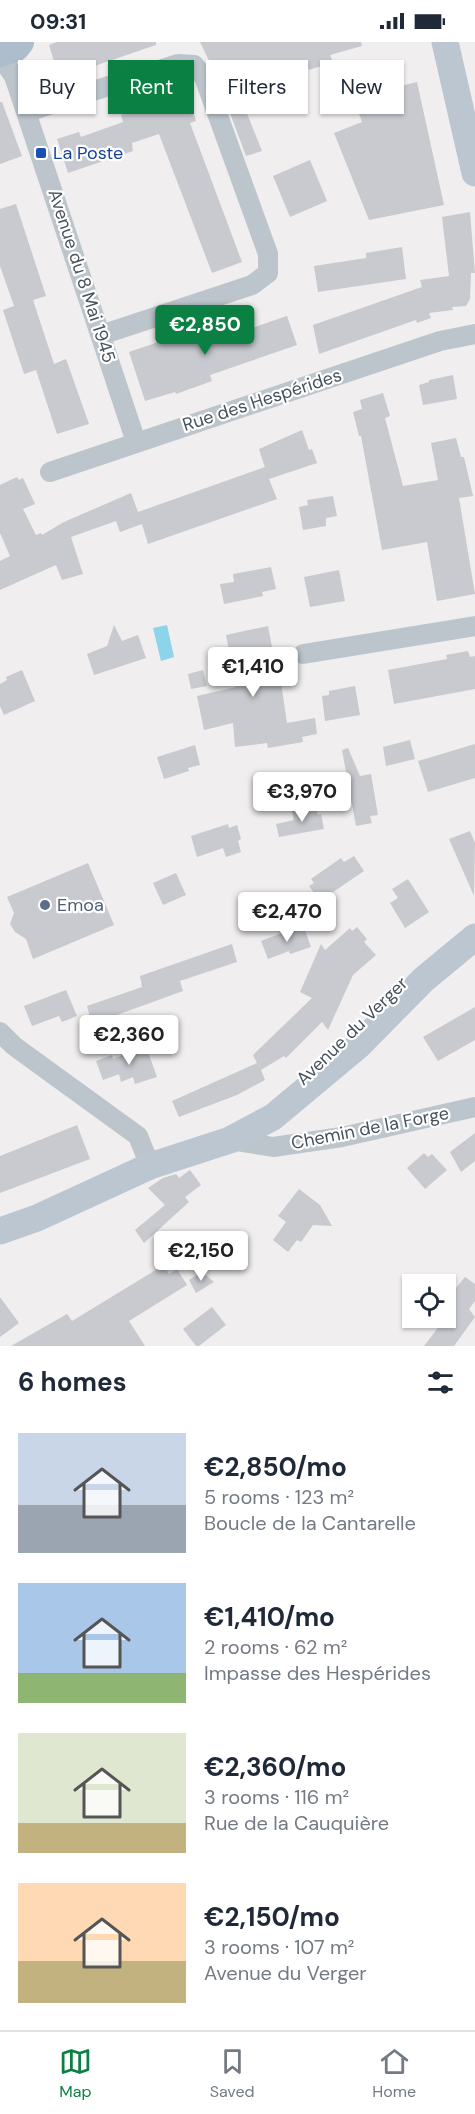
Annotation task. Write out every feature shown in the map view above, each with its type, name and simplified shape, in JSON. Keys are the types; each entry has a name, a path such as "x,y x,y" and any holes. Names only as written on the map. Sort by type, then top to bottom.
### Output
{"street":[{"path":"445,42 475,173"},
{"name":"Avenue du 8 Mai 1945","path":"10,54 18,81"},
{"path":"96,90 178,64 194,65 204,77 268,254 268,273 252,285 101,335"},
{"name":"Avenue du 8 Mai 1945","path":"28,114 136,442"},
{"name":"Rue des Hespérides","path":"50,472 440,341 475,334"},
{"path":"303,654 475,626"},
{"name":"Avenue du Verger","path":"230,1140 310,1073 411,974 475,921"},
{"name":"Avenue du Verger","path":"0,1231 37,1218 150,1166 230,1140 273,1117 358,1046 423,981 475,937"},
{"path":"0,1032 14,1046 138,1136 150,1166"},
{"name":"Chemin de la Forge","path":"230,1140 273,1147 342,1137 475,1107"}],"water":[{"path":"167,625 174,657 161,661 153,628"}],"building":[{"path":"57,42 156,42 156,45 96,65 96,60 54,60 49,45"},
{"path":"200,42 361,42 362,46 330,55 332,60 320,60 320,66 309,70 308,60 209,60"},
{"path":"417,82 444,205 369,220 334,133 362,122 359,114 404,114 404,85"},
{"path":"0,102 2,102 22,156 0,164"},
{"path":"194,114 196,121 190,123 242,262 212,273 159,134 132,143 133,151 68,173 57,139 79,132 81,137 123,122 121,115"},
{"path":"230,114 247,114 262,151 246,156"},
{"path":"310,160 327,201 290,217 273,176"},
{"path":"16,204 46,296 33,300 54,364 66,359 89,424 57,434 36,370 24,374 3,310 14,306 0,266 0,209"},
{"path":"470,212 475,273 471,273 470,299 466,306 429,313 431,318 417,323 416,320 319,354 313,325 422,287 420,280 449,276 442,217"},
{"path":"402,247 406,279 318,292 314,266 366,258 366,253"},
{"path":"287,316 297,345 210,375 212,381 176,394 175,392 145,401 129,352 194,330 198,342 251,324 252,328"},
{"path":"453,375 457,399 423,405 419,385 429,380"},
{"path":"383,393 390,416 385,418 403,486 438,480 431,443 456,438 461,457 464,457 473,496 459,498 475,594 437,601 427,542 382,550 361,436 359,436 353,412 362,409 360,400"},
{"path":"302,430 309,450 312,449 317,463 269,479 277,499 148,544 142,524 120,532 116,521 71,537 83,574 62,580 56,565 0,590 0,561 10,556 0,533 0,485 17,477 19,480 23,478 35,504 23,509 36,535 41,533 42,535 64,522 131,493 138,512 265,467 259,449"},
{"path":"333,496 337,516 326,518 326,526 303,530 299,507 308,505 307,500"},
{"path":"271,567 276,589 262,592 263,596 224,604 220,584 234,582 233,574"},
{"path":"339,570 345,601 310,607 304,577"},
{"path":"114,625 122,641 138,635 146,658 94,675 87,654 107,646"},
{"path":"268,626 272,647 263,649 268,678 280,676 287,723 315,718 317,734 302,737 303,742 268,748 267,743 235,747 233,723 204,730 197,696 236,687 226,635"},
{"path":"468,651 470,657 475,656 475,689 394,704 388,670 447,659 446,655"},
{"path":"22,670 35,701 4,715 0,706 0,684 7,680 6,677"},
{"path":"203,670 207,686 191,689 188,674"},
{"path":"355,686 360,715 325,721 322,696 329,695 329,691"},
{"path":"410,740 415,759 386,766 383,747"},
{"path":"475,744 475,778 428,792 418,761"},
{"path":"195,745 200,765 164,779 157,757"},
{"path":"348,748 360,776 371,774 378,815 370,816 372,823 356,826 342,750"},
{"path":"315,806 318,815 321,814 324,829 279,837 276,824 294,820 292,811"},
{"path":"228,824 229,828 237,825 241,839 238,841 241,852 226,857 223,848 197,857 191,836"},
{"path":"470,831 475,843 474,896 449,839"},
{"path":"354,856 364,871 320,901 309,886 314,883 311,879 341,858 344,862"},
{"path":"88,863 114,925 33,959 26,939 15,932 10,924 14,913 7,897"},
{"path":"176,873 186,895 163,905 153,883"},
{"path":"408,879 429,912 405,928 390,903 398,898 392,889"},
{"path":"303,925 311,947 290,954 289,951 268,959 261,941"},
{"path":"357,927 367,939 364,942 376,955 353,975 328,1030 322,1022 286,1058 284,1056 261,1070 265,1080 237,1095 179,1117 172,1101 257,1063 253,1055 312,998 300,992 321,944 325,950 350,928 352,931"},
{"path":"232,944 237,962 180,981 183,991 92,1024 87,1006 142,987 140,976"},
{"path":"66,990 77,1016 62,1022 59,1016 32,1026 24,1006"},
{"path":"475,1007 475,1040 438,1061 423,1037"},
{"path":"146,1046 157,1077 135,1084 133,1077 121,1082 119,1074 103,1080 96,1061 112,1055 113,1059"},
{"path":"77,1125 90,1159 0,1193 0,1156"},
{"path":"475,1133 475,1161 461,1172 450,1152"},
{"path":"424,1153 428,1157 432,1154 447,1170 425,1189 407,1168"},
{"path":"190,1170 201,1185 185,1197 189,1202 144,1243 135,1230 165,1205 148,1188 163,1178 176,1174 179,1178"},
{"path":"299,1189 320,1205 332,1226 313,1225 301,1242 297,1240 288,1252 273,1240 286,1222 278,1216"},
{"path":"164,1265 169,1274 177,1269 187,1285 129,1321 145,1346 11,1346 67,1314 72,1321"},
{"path":"202,1272 214,1282 196,1293 189,1280"},
{"path":"465,1277 475,1284 475,1301 469,1309 475,1317 454,1346 424,1346 438,1328 456,1328 456,1288"},
{"path":"0,1297 19,1323 0,1337"},
{"path":"212,1307 226,1325 196,1346 183,1329"}],"place":[{"name":"La Poste","path":"41,153"},
{"name":"Emoa","path":"45,905"}]}
